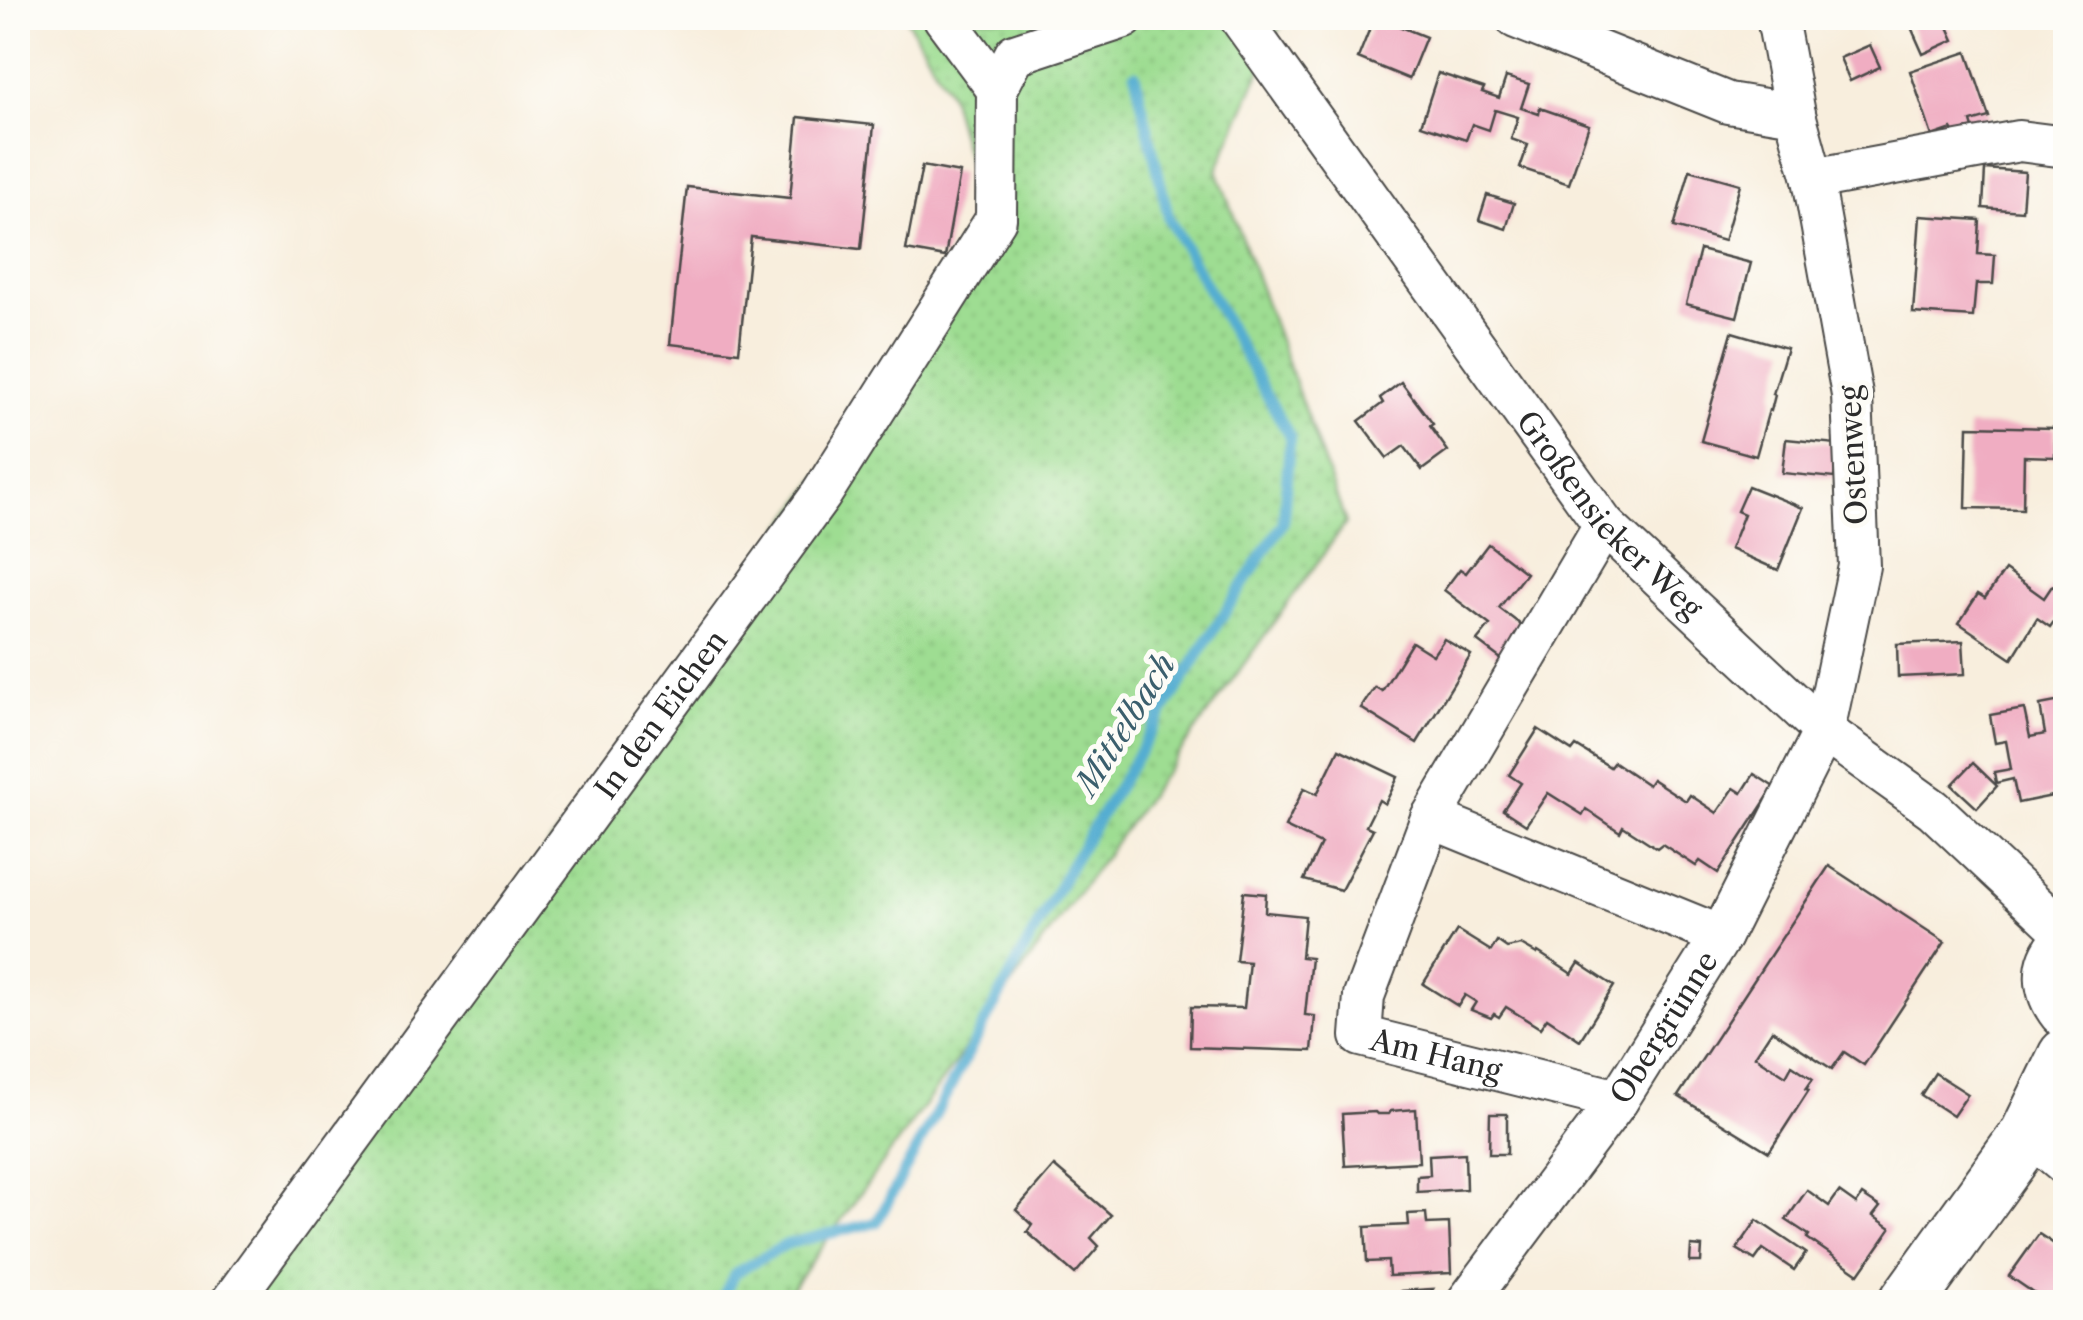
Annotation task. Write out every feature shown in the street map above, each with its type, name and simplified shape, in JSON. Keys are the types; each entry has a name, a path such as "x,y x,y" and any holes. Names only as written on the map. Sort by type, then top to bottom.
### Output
{"street":[{"path":"944,18 997,90 1015,54 1124,18"},
{"name":"Großensieker Weg","path":"1240,18 1604,524 1824,732 1933,808 2066,934"},
{"path":"1516,18 1728,103 1796,114"},
{"name":"Ostenweg","path":"1777,18 1813,179 1852,395 1859,566 1824,732"},
{"name":"In den Eichen","path":"230,1302 821,495 996,219 997,90"},
{"path":"1813,179 2019,141 2066,146"},
{"name":"Am Hang","path":"1604,524 1431,818 1364,996 1361,1036 1618,1100"},
{"name":"Obergrünne","path":"1467,1302 1618,1100 1721,936 1824,732"},
{"path":"1431,818 1721,936"},
{"path":"2066,946 2054,967 2053,984 2066,1010"},
{"path":"1907,1302 2047,1150 2066,1056"}],"green space":[{"path":"906,18 1286,18 1217,170 1346,523 782,1302 210,1302 822,473 983,218 950,94"}],"building":[{"path":"1374,18 1426,37 1409,79 1358,58"},
{"path":"1907,18 1944,18 1954,40 1923,54"},
{"path":"1870,45 1880,67 1850,81 1840,58"},
{"path":"1967,52 1989,117 1971,122 1973,129 1955,134 1952,129 1932,136 1910,71"},
{"path":"1438,73 1484,88 1482,92 1499,98 1506,77 1529,84 1521,108 1539,114 1540,108 1589,125 1569,184 1520,168 1528,145 1511,139 1518,117 1495,110 1489,130 1472,124 1466,140 1421,125"},
{"path":"798,117 874,125 861,249 751,237 739,352 670,344 687,187 790,198"},
{"path":"922,166 960,173 945,257 906,250"},
{"path":"1985,169 2025,172 2022,211 1983,208"},
{"path":"1690,170 1740,184 1724,241 1674,227"},
{"path":"1487,195 1514,203 1506,229 1479,220"},
{"path":"1920,216 1980,220 1978,254 1995,255 1993,284 1976,284 1973,317 1913,313"},
{"path":"1700,250 1751,263 1737,317 1686,304"},
{"path":"1732,332 1787,348 1756,456 1701,441"},
{"path":"1401,382 1448,451 1422,470 1404,446 1387,458 1359,421 1383,403 1380,398"},
{"path":"1968,426 2055,428 2055,457 2024,456 2023,509 1966,508"},
{"path":"1786,439 1837,444 1834,478 1782,473"},
{"path":"1748,486 1803,508 1778,570 1730,549 1744,514 1737,511"},
{"path":"1488,544 1526,573 1499,608 1525,628 1501,659 1477,641 1490,625 1444,590 1460,569 1466,573"},
{"path":"2005,570 2044,598 2052,586 2062,593 2063,609 2050,627 2037,618 2012,659 1959,623 1978,594 1985,598"},
{"path":"1444,639 1471,655 1417,743 1361,708 1375,687 1382,691 1412,642 1433,655"},
{"path":"1963,641 1965,674 1898,677 1897,644"},
{"path":"2066,700 2066,798 2057,800 2057,795 2018,803 2013,779 1996,783 1994,772 2011,769 2006,741 1995,743 1990,715 2024,709 2030,737 2045,734 2040,705"},
{"path":"1538,729 1572,751 1576,746 1610,767 1614,762 1648,785 1652,779 1686,801 1690,795 1717,813 1734,788 1742,793 1754,774 1774,787 1718,873 1700,861 1696,866 1662,844 1657,848 1623,826 1620,832 1586,809 1583,815 1548,793 1526,825 1503,810 1521,783 1509,775"},
{"path":"1339,749 1398,777 1385,804 1379,800 1366,826 1373,829 1341,890 1304,880 1321,844 1285,827 1304,788 1317,794"},
{"path":"1973,763 1997,786 1977,808 1952,785"},
{"path":"1829,866 1945,942 1864,1065 1844,1052 1832,1069 1772,1030 1755,1056 1786,1076 1792,1065 1813,1079 1769,1152 1678,1096"},
{"path":"1244,892 1266,894 1265,912 1305,916 1301,957 1311,958 1305,1015 1315,1016 1312,1051 1190,1047 1191,1007 1244,1008 1249,962 1236,961"},
{"path":"1457,930 1491,951 1497,941 1507,948 1521,945 1572,974 1579,963 1614,986 1580,1040 1547,1018 1540,1028 1506,1007 1499,1017 1494,1014 1491,1018 1471,1010 1476,1002 1465,995 1458,1006 1423,984"},
{"path":"1935,1073 1968,1094 1953,1116 1921,1095"},
{"path":"1416,1109 1419,1162 1345,1166 1342,1114 1389,1114"},
{"path":"1490,1114 1507,1114 1507,1154 1489,1154"},
{"path":"1465,1153 1466,1189 1417,1192 1417,1176 1430,1175 1429,1155"},
{"path":"1054,1166 1111,1215 1091,1238 1099,1246 1075,1274 1027,1232 1032,1225 1016,1210"},
{"path":"1807,1190 1829,1206 1839,1192 1856,1204 1862,1195 1880,1207 1873,1216 1891,1228 1859,1274 1786,1220"},
{"path":"1426,1213 1427,1224 1449,1223 1451,1273 1389,1276 1388,1261 1367,1262 1365,1227 1409,1225 1408,1214"},
{"path":"1757,1220 1806,1253 1794,1270 1763,1249 1755,1260 1737,1249"},
{"path":"2039,1234 2066,1252 2066,1302 2047,1302 2009,1276"},
{"path":"1691,1246 1702,1247 1701,1262 1690,1262"},
{"path":"1433,1289 1424,1302 1396,1299 1401,1291"}],"waterway":[{"name":"Mittelbach","path":"720,1302 735,1273 787,1244 877,1222 1071,864 1283,523 1290,437 1169,219 1135,74"}]}
